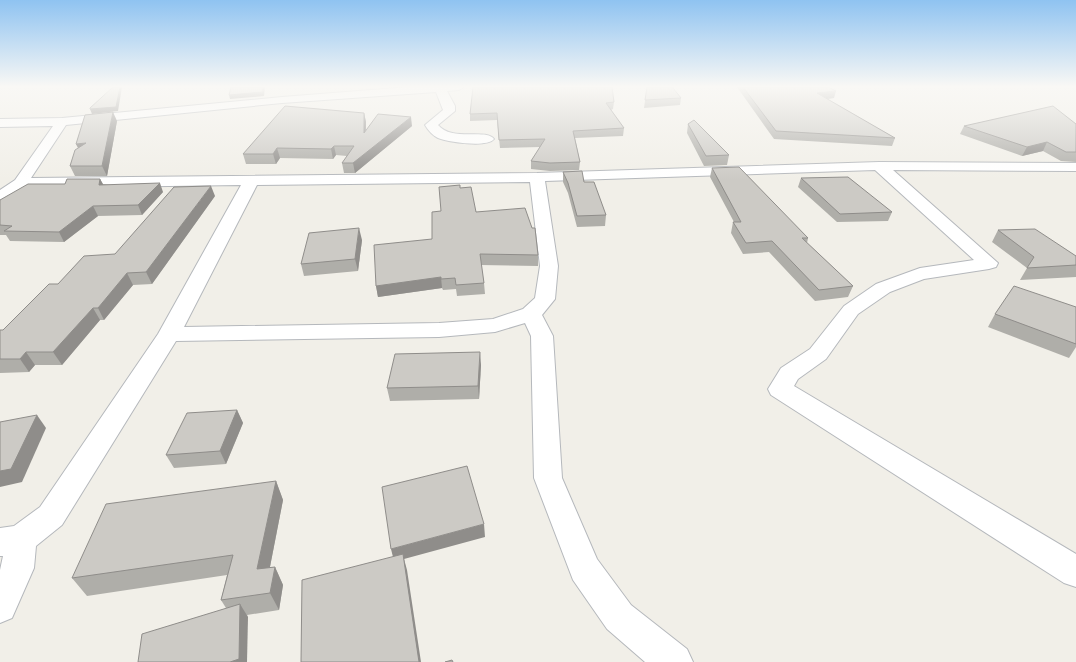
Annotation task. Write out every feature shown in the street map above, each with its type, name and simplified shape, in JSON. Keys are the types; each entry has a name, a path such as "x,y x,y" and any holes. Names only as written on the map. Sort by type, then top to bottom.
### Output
{"street":[{"path":"0,123 62,122 103,118"},
{"path":"441,118 432,125 434,130 445,136 459,139 487,139"},
{"path":"0,197 20,183 62,122"},
{"path":"20,183 252,179 537,177 879,166 1076,167"},
{"path":"879,166 989,263 920,274 883,288 851,310 818,354 789,374 780,389 1076,572"},
{"path":"537,177 549,266 545,299 536,325 548,478 585,569 619,617 674,662"},
{"path":"0,606 18,568 10,541 51,516 169,334 252,179"},
{"path":"169,334 439,330 496,325 536,325"}],"building":[{"path":"84,118 112,118 102,166 70,166 75,150 86,143 76,144"},
{"path":"275,118 364,118 364,133 375,118 410,118 353,163 342,163 354,146 334,146 331,149 277,148 273,154 243,154"},
{"path":"497,118 617,118 624,128 573,131 580,162 550,163 531,161 545,139 499,140"},
{"path":"766,118 860,118 895,138 776,131"},
{"path":"1000,118 1068,118 1076,124 1076,152 1066,152 1047,142 1027,147 964,126"},
{"path":"694,120 729,155 706,156 688,124"},
{"path":"739,167 808,238 802,238 853,286 819,290 772,241 746,243 733,222 741,222 712,168"},
{"path":"582,171 584,182 594,182 606,215 577,216 568,183 563,172"},
{"path":"848,177 892,212 840,214 801,178"},
{"path":"67,179 100,179 99,185 160,183 138,205 93,206 59,232 4,231 12,226 0,225 0,200 28,184 65,184"},
{"path":"460,185 460,188 471,187 476,212 525,208 532,228 535,228 538,255 480,254 484,283 456,285 455,278 441,279 441,277 376,286 374,245 432,239 432,212 441,211 439,187"},
{"path":"211,186 146,272 127,273 98,308 93,308 53,352 26,352 20,359 0,359 0,330 3,330 49,284 58,284 84,256 115,254 174,187"},
{"path":"359,228 355,259 301,264 309,233"},
{"path":"1035,229 1076,256 1076,265 1027,268 1034,257 998,230"},
{"path":"1014,286 1076,307 1076,344 995,314"},
{"path":"480,352 478,386 387,388 395,354"},
{"path":"237,410 220,451 166,455 187,413"},
{"path":"37,415 11,469 0,471 0,422"},
{"path":"467,466 484,524 391,549 382,487"},
{"path":"276,481 257,569 275,567 270,593 221,600 233,555 72,578 106,504"},
{"path":"403,554 419,662 301,662 302,580"},
{"path":"240,604 239,659 230,662 138,662 142,634"}]}
